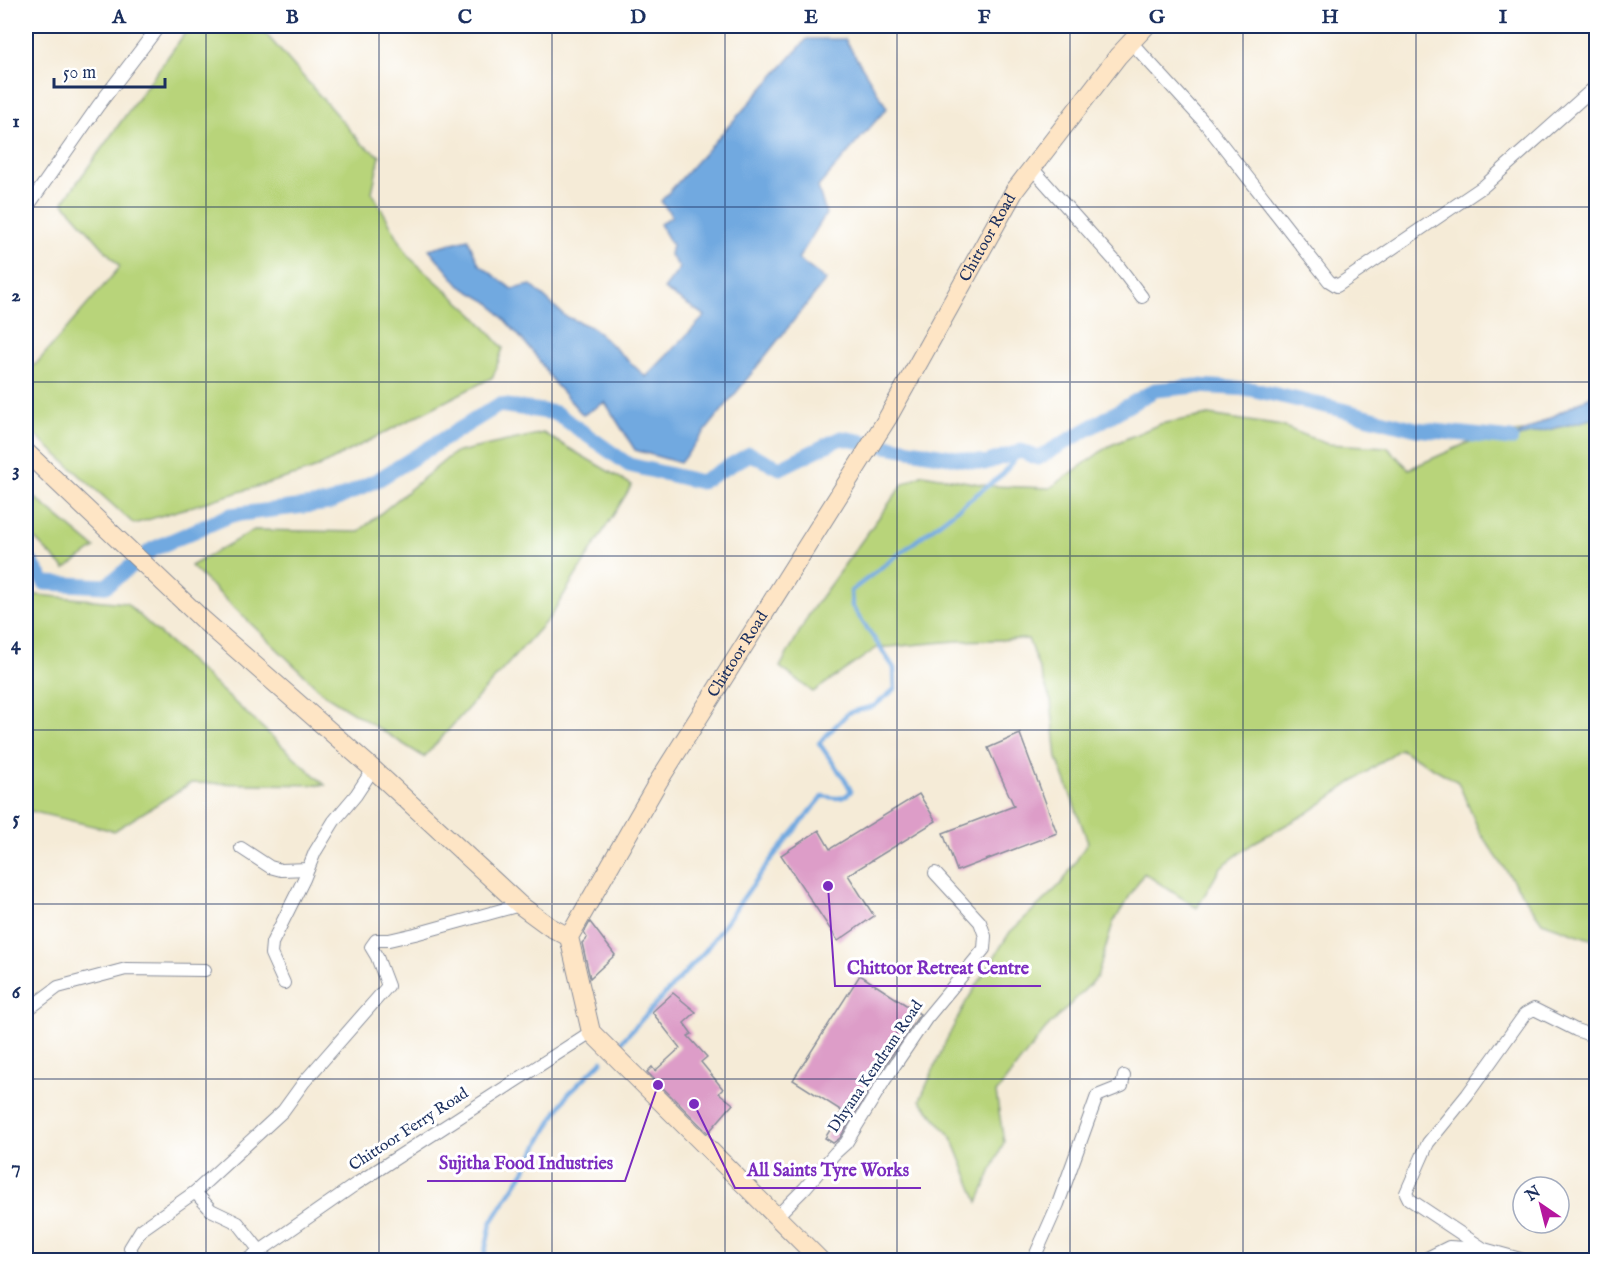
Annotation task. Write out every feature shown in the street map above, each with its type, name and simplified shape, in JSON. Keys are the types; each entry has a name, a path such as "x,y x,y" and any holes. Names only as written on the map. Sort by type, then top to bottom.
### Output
{"main road":[{"name":"Chittoor Road","path":"569,937 658,782 887,418 1015,190 1118,56 1146,26"},
{"path":"26,452 202,619 374,770 520,905 550,927 569,937 591,1032 820,1260"}],"street":[{"path":"26,208 98,106 159,26"},
{"path":"1131,42 1205,123 1329,281 1337,286 1484,186 1596,86"},
{"path":"1032,168 1114,260 1142,297"},
{"path":"284,983 271,954 272,942 315,852 334,821 374,770"},
{"path":"241,848 270,867 281,870 308,869"},
{"name":"Dhyana Kendram Road","path":"776,1216 806,1188 846,1143 926,1019 984,950 985,936 980,922 934,873"},
{"path":"137,1260 130,1248 141,1230 195,1192 283,1111 304,1082 388,986 371,947 376,940 398,938 520,905"},
{"path":"26,1011 58,987 126,969 205,970"},
{"path":"1484,1249 1409,1199 1406,1192 1428,1143 1467,1095 1525,1014 1534,1009 1576,1030 1596,1037"},
{"name":"Chittoor Ferry Road","path":"247,1260 356,1184 591,1032"},
{"path":"1038,1260 1035,1256 1058,1204 1097,1095 1122,1086 1125,1076"},
{"path":"195,1192 211,1210 238,1223 260,1251"},
{"path":"1422,1260 1449,1247 1484,1249 1524,1260"}],"green space":[{"path":"190,26 259,26 362,144 380,156 372,192 409,257 474,315 503,348 493,377 312,470 134,524 26,427 26,369 36,364 120,267 63,202"},
{"path":"1209,415 1282,426 1327,444 1387,447 1409,469 1483,436 1553,429 1596,418 1596,940 1542,922 1480,833 1458,782 1400,749 1306,814 1255,842 1221,867 1197,908 1144,873 1113,923 1097,977 1045,1030 996,1093 1004,1142 978,1202 952,1138 920,1100 966,1002 1010,932 1062,883 1088,842 1057,758 1051,701 1028,639 956,641 877,648 813,692 780,667 811,611 903,484 923,474 991,486 1050,488 1109,446 1160,424"},
{"path":"543,433 632,485 550,617 424,757 325,695 191,566 254,530 358,532 454,453"},
{"path":"26,490 95,548 65,569 31,535 26,537"},
{"path":"26,594 126,603 325,785 191,783 114,831 26,810"}],"water":[{"path":"807,39 845,39 887,108 818,187 826,214 798,259 826,280 680,463 635,450 605,402 583,415 490,303 460,286 429,249 468,239 479,264 512,289 531,285 565,316 593,328 646,377 705,316 664,289 680,268 670,255 672,245 660,224 672,216 661,201"},
{"path":"1596,393 1596,418 1511,439"}],"building":[{"path":"1020,734 1057,833 957,871 943,833 1014,806 988,748"},
{"path":"919,794 936,821 848,875 874,916 838,941 781,855 819,830 830,849"},
{"path":"590,922 615,955 590,978 582,943 587,938 584,933"},
{"path":"860,975 920,1014 877,1077 840,1138 833,1143 825,1138 842,1111 793,1080"},
{"path":"673,993 696,1012 684,1023 692,1034 688,1036 707,1057 701,1062 723,1089 719,1093 733,1104 708,1133 647,1072 652,1067 655,1071 680,1048 652,1012"}],"waterway":[{"path":"26,561 30,561 45,583 106,586 153,549 231,515 329,503 379,479 499,405 556,413 629,465 701,482 750,454 780,468 841,438 985,463 1021,451 1038,458 1155,390 1197,386 1250,389 1416,429 1511,439"},
{"path":"621,1042 705,951 772,858 823,796 842,798 851,791 819,743 848,713 874,706 895,689 894,668 852,606 851,591 1003,474 1021,451"},
{"path":"483,1260 491,1223 523,1173 549,1125 568,1094 602,1061"}],"place":[{"name":"Chittoor Retreat Centre","path":"828,886"},
{"name":"Sujitha Food Industries","path":"658,1085"},
{"name":"All Saints Tyre Works","path":"694,1104"}]}
